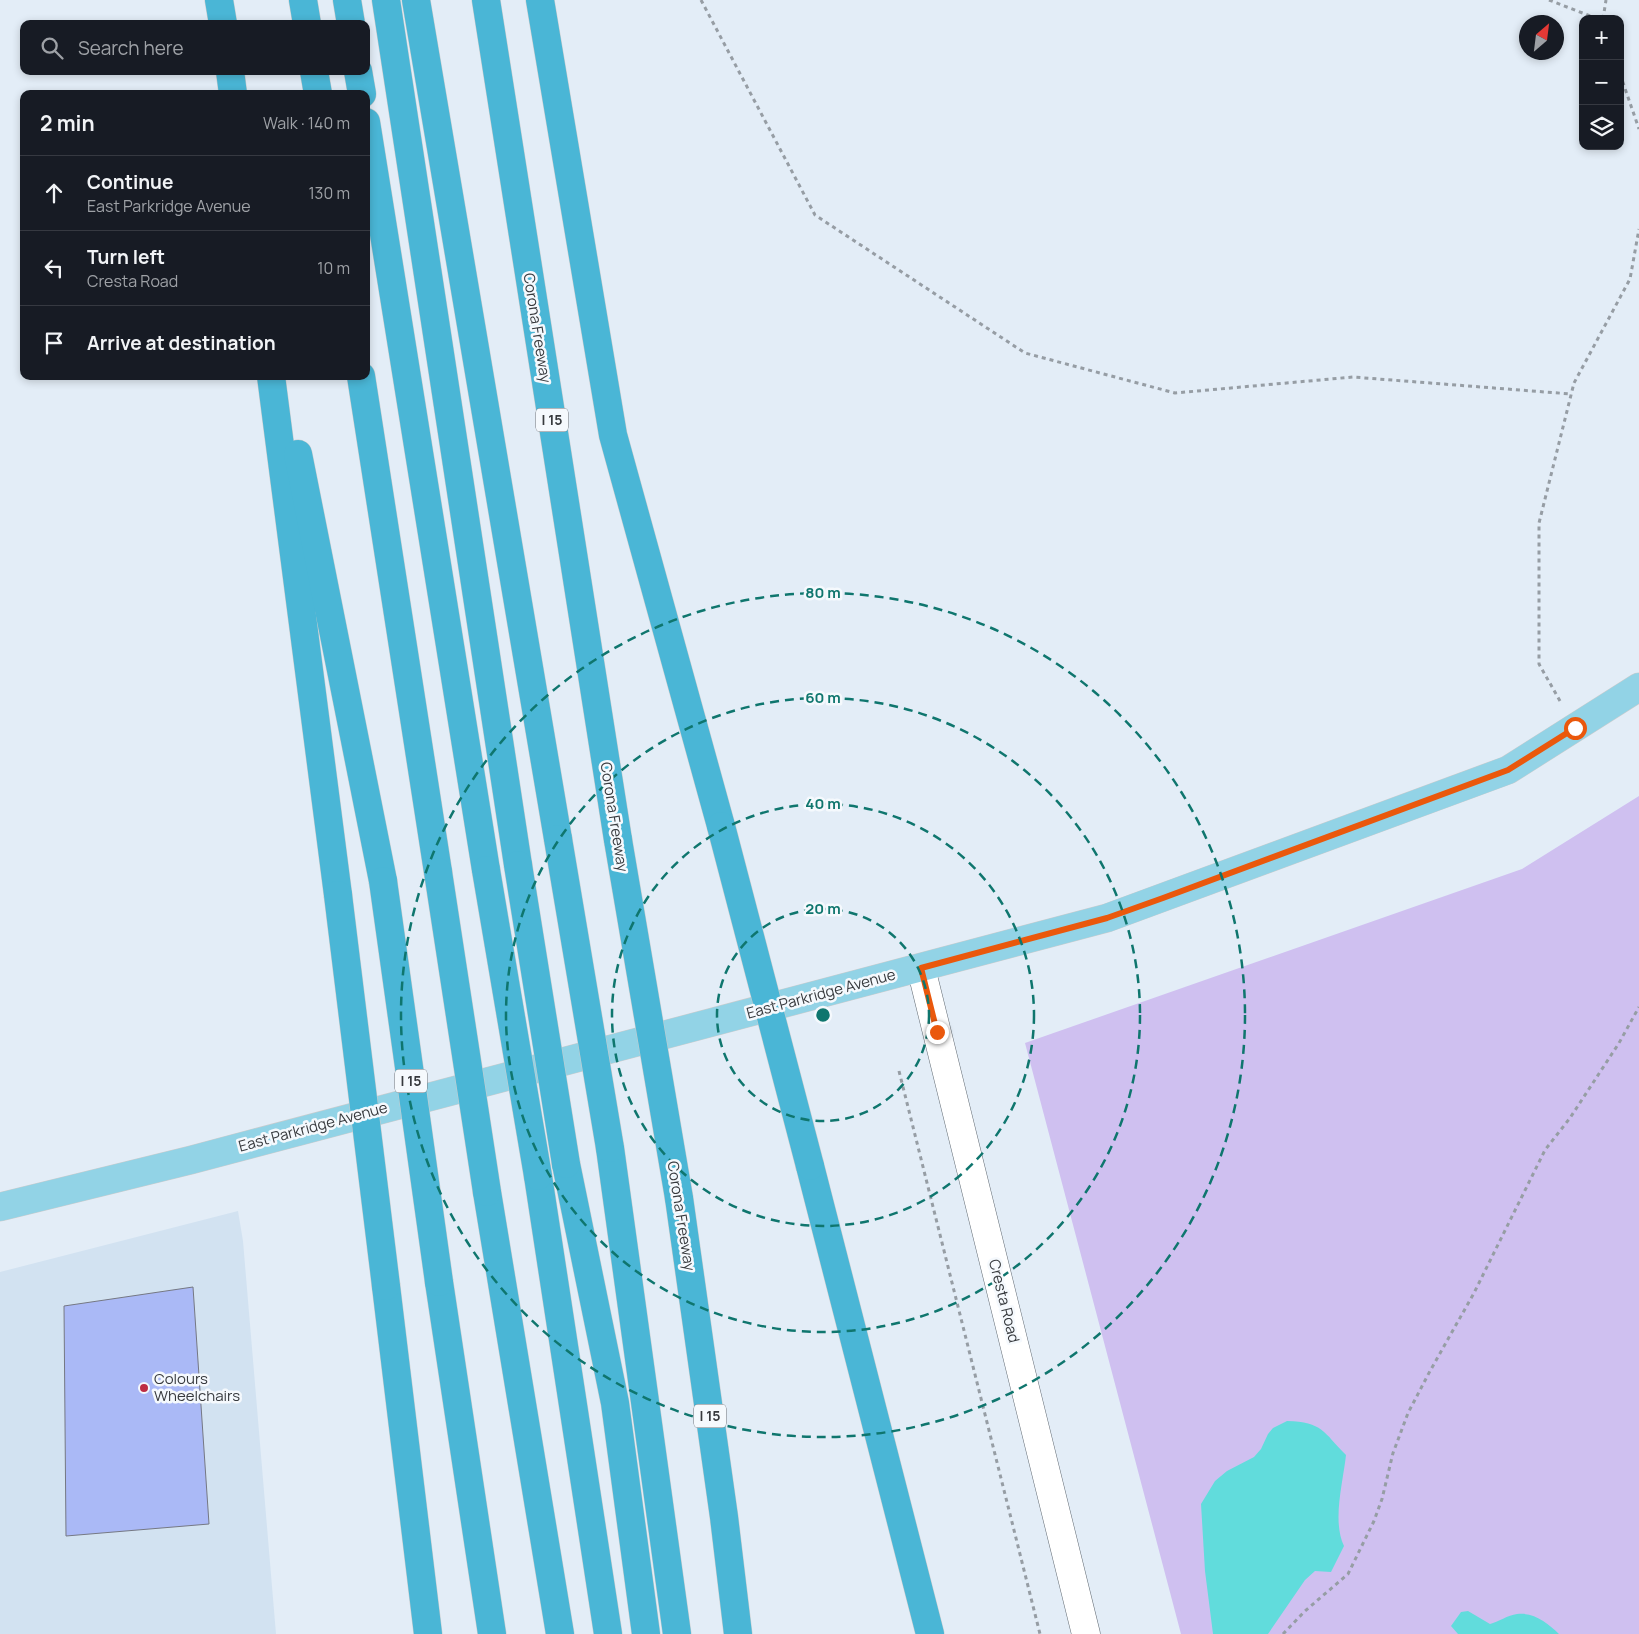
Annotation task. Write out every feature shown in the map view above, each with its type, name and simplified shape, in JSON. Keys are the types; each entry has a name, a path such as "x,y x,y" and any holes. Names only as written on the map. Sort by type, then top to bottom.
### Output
{"highway":[{"path":"220,0 222,20"},
{"path":"304,0 306,20"},
{"path":"347,0 350,20"},
{"path":"386,0 518,865 566,1164 615,1403 646,1634"},
{"path":"416,0 610,1148 678,1634"},
{"name":"Corona Freeway","path":"486,0 618,840 679,1198 724,1517 738,1634"},
{"path":"540,0 613,434 722,826 930,1634"},
{"path":"231,75 232,90"},
{"path":"315,75 317,90"},
{"path":"359,75 361,90"},
{"path":"370,147 486,870 538,1176 608,1634"},
{"path":"273,380 338,895 428,1634"},
{"name":"I 15","path":"284,380 383,881 492,1634"},
{"path":"362,380 487,1192 560,1634"},
{"path":"724,1517 757,1634"}],"main road":[{"name":"East Parkridge Avenue","path":"0,1206 191,1160 1107,918 1508,770 1639,687"}],"street":[{"name":"Cresta Road","path":"921,968 1086,1634"}],"path":[{"path":"701,0 815,215 1025,353 1175,393 1353,377 1571,394"},
{"path":"1549,0 1588,15"},
{"path":"1604,15 1606,0"},
{"path":"1624,86 1639,129"},
{"path":"1575,728 1539,664 1539,523 1574,383 1630,279 1639,228"},
{"path":"1283,1634 1305,1611 1348,1574 1374,1521 1382,1499 1393,1453 1408,1413 1474,1292 1545,1150 1570,1118 1619,1043 1639,1007"},
{"path":"899,1071 1040,1634"}],"shaded area":[{"path":"1639,796 1639,1634 1181,1634 1025,1043 1522,869"},
{"path":"238,1211 243,1241 276,1634 0,1634 0,1272"}],"water":[{"path":"1287,1421 1315,1426 1327,1434 1346,1455 1339,1514 1339,1525 1344,1546 1331,1572 1315,1571 1305,1580 1268,1634 1213,1634 1205,1571 1201,1504 1215,1481 1227,1471 1254,1457 1273,1428"},
{"path":"1468,1611 1490,1624 1514,1615 1529,1615 1545,1622 1559,1634 1458,1634 1451,1626 1461,1612"}],"building":[{"path":"193,1287 209,1524 66,1536 64,1306"}],"place":[{"name":"Colours Wheelchairs","path":"144,1388"}],"route":[{"path":"937,1032 921,968 1107,918 1163,898 1508,770 1575,728"}]}
